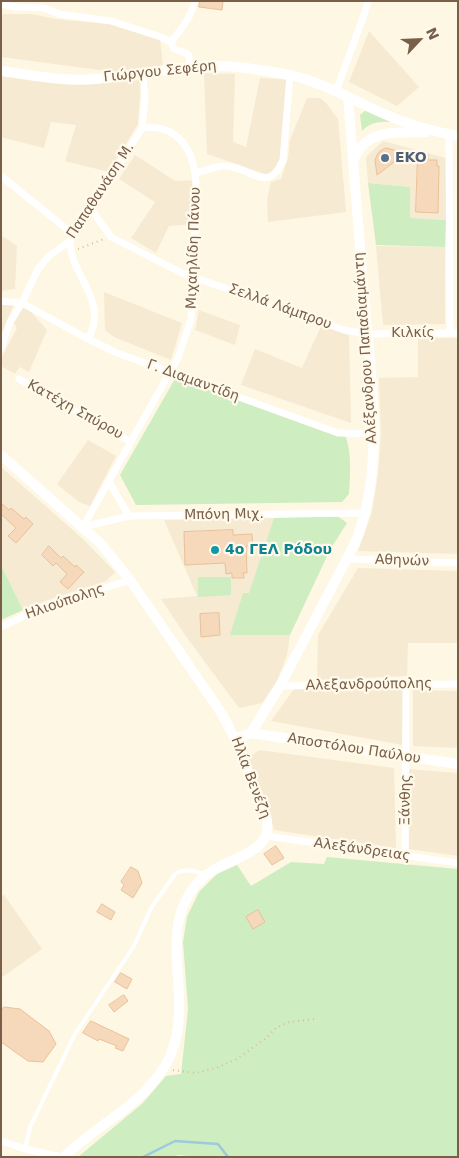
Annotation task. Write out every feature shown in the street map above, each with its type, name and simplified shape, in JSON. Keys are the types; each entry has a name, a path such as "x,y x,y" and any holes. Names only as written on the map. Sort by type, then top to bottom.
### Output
{"street":[{"path":"171,42 184,27 195,1"},
{"path":"336,91 368,1"},
{"path":"1,4 16,7 44,8 59,14 111,22 161,37 171,42 174,49 188,54 192,67"},
{"name":"Γιώργου Σεφέρη","path":"1,70 76,80 94,80 192,67 223,65 290,75 336,91 399,120 431,131 454,135"},
{"name":"Παπαθανάση Μ.","path":"1,348 10,322 22,303 38,269 49,256 72,238 142,128 145,98 143,74"},
{"path":"196,173 224,166 261,178 278,172 283,160 290,75"},
{"name":"Αλέξανδρου Παπαδιαμάντη","path":"251,733 280,686 361,531 366,513 371,479 373,434 348,97"},
{"name":"Μιχαηλίδη Πάνου","path":"83,527 178,358 191,319 194,297 196,173 192,156 182,141 163,129 153,126 142,128"},
{"path":"353,160 361,146 380,136 431,131"},
{"path":"454,135 454,333"},
{"path":"2,179 72,238 70,253 88,290 95,319 94,329 88,339"},
{"path":"91,209 111,237"},
{"name":"Σελλά Λάμπρου","path":"111,237 182,273 344,330 367,334"},
{"path":"1,301 22,303"},
{"name":"Γ. Διαμαντίδη","path":"22,303 117,353 338,433 373,434"},
{"name":"Κιλκίς","path":"367,334 454,333"},
{"name":"Κατέχη Σπύρου","path":"19,379 131,442"},
{"name":"Ηλία Βενέζη","path":"1,455 100,543 130,580 222,714 235,739 266,816 268,827 266,836 257,847 207,875 199,882 185,901 180,917 177,944 180,1013 175,1043 164,1068 136,1100 62,1157"},
{"path":"109,482 129,516"},
{"name":"Μπόνη Μιχ.","path":"83,527 129,516 366,513"},
{"name":"Αθηνών","path":"346,559 458,563"},
{"name":"Ηλιούπολης","path":"1,627 41,608 130,580"},
{"name":"Αλεξανδρούπολης","path":"280,686 458,684"},
{"name":"Ξάνθης","path":"405,856 406,685"},
{"path":"235,739 251,733"},
{"name":"Αποστόλου Παύλου","path":"251,733 406,758 458,764"},
{"name":"Αλεξάνδρειας","path":"266,836 458,863"},
{"path":"1,1141 25,1149 62,1157"}],"lane":[{"path":"25,1149 30,1127 75,1034 134,946 151,908 176,873 181,870 189,870 207,875"}],"path":[{"path":"70,253 111,237"},
{"path":"164,1068 195,1073 216,1068 237,1059 266,1038 276,1028 289,1022 314,1019"}],"shaded area":[{"path":"1,14 32,14 55,19 110,24 160,38 163,66 115,72 1,57"},
{"path":"369,31 419,87 397,106 349,82"},
{"path":"204,73 235,74 233,142 246,147 260,78 290,80 281,160 274,171 268,175 207,154"},
{"path":"1,75 78,83 141,80 138,124 109,172 65,161 76,125 51,122 44,148 1,137"},
{"path":"307,98 320,98 338,119 346,212 268,222 267,199 271,182 281,179 288,158 290,140"},
{"path":"383,141 446,158 446,220 410,218 410,187 368,183 366,157"},
{"path":"135,155 175,181 198,180 196,224 169,226 156,253 131,238 155,202 119,179"},
{"path":"1,235 17,246 15,289 1,291"},
{"path":"376,246 445,247 445,324 383,325"},
{"path":"104,292 182,323 171,360 114,337 105,330"},
{"path":"14,304 1,335 1,305"},
{"path":"24,304 47,330 29,372 20,367 15,374 1,366 1,359 17,328 14,323"},
{"path":"199,310 240,325 235,345 195,330"},
{"path":"322,324 349,335 351,423 241,385 255,349 302,368"},
{"path":"418,338 458,338 458,554 358,551 372,512 378,474 381,434 379,378 418,377"},
{"path":"88,440 116,456 90,506 79,502 57,484"},
{"path":"1,467 83,539 115,572 106,581 23,610 1,565"},
{"path":"274,518 249,594 243,593 231,635 290,635 287,655 277,681 262,703 239,708 161,599 197,596 164,520"},
{"path":"358,568 458,571 458,643 408,643 407,676 317,680 318,635"},
{"path":"404,688 403,745 271,721 294,689"},
{"path":"413,690 458,691 458,748 413,746"},
{"path":"259,750 394,768 396,848 274,830 247,759"},
{"path":"408,769 458,773 458,856 409,849"},
{"path":"4,895 42,949 1,978 1,896"}],"green space":[{"path":"366,110 398,122 374,123 362,131 360,115"},
{"path":"368,183 410,187 410,218 446,220 445,247 376,245"},
{"path":"176,377 346,437 350,458 349,494 342,502 136,505 120,475"},
{"path":"336,515 347,523 330,550 290,635 230,635 243,593 249,593 274,518"},
{"path":"1,565 23,610 1,620"},
{"path":"198,577 231,577 231,595 198,597"},
{"path":"327,857 458,869 458,1157 197,1157 178,1155 175,1157 78,1157 143,1103 166,1076 181,1074 188,1009 183,942 187,917 199,892 217,874 237,865 251,886 291,862 324,864"}],"building":[{"path":"200,1 223,1 222,10 199,7"},
{"path":"386,148 406,153 377,175 375,160 380,151"},
{"path":"418,155 428,155 428,160 437,160 437,166 439,166 438,213 416,212"},
{"path":"1,503 9,510 11,508 24,519 26,517 33,524 16,543 8,536 16,528 1,514"},
{"name":"4ο ΓΕΛ Ρόδου","path":"233,530 233,535 252,534 253,546 246,546 247,573 243,573 244,578 232,578 232,573 226,574 225,563 185,565 184,532"},
{"path":"49,546 61,558 63,556 84,572 68,589 60,582 67,574 56,563 53,566 42,555"},
{"path":"219,613 220,635 201,637 200,614"},
{"path":"276,846 284,858 272,865 264,854"},
{"path":"131,867 138,871 142,883 133,898 121,890 124,885 121,882"},
{"path":"102,904 115,912 111,920 97,912"},
{"path":"258,910 265,922 253,929 246,917"},
{"path":"121,973 132,979 127,989 115,982"},
{"path":"124,995 128,1001 114,1012 109,1005"},
{"path":"4,1007 20,1009 49,1031 56,1044 43,1062 28,1061 1,1042 1,1011"},
{"path":"91,1021 129,1039 123,1051 115,1048 117,1046 99,1039 98,1041 83,1033"}],"waterway":[{"path":"143,1157 175,1141 218,1144 228,1157"}],"place":[{"name":"EKO","path":"385,158"},
{"name":"4ο ΓΕΛ Ρόδου","path":"215,550"}]}
